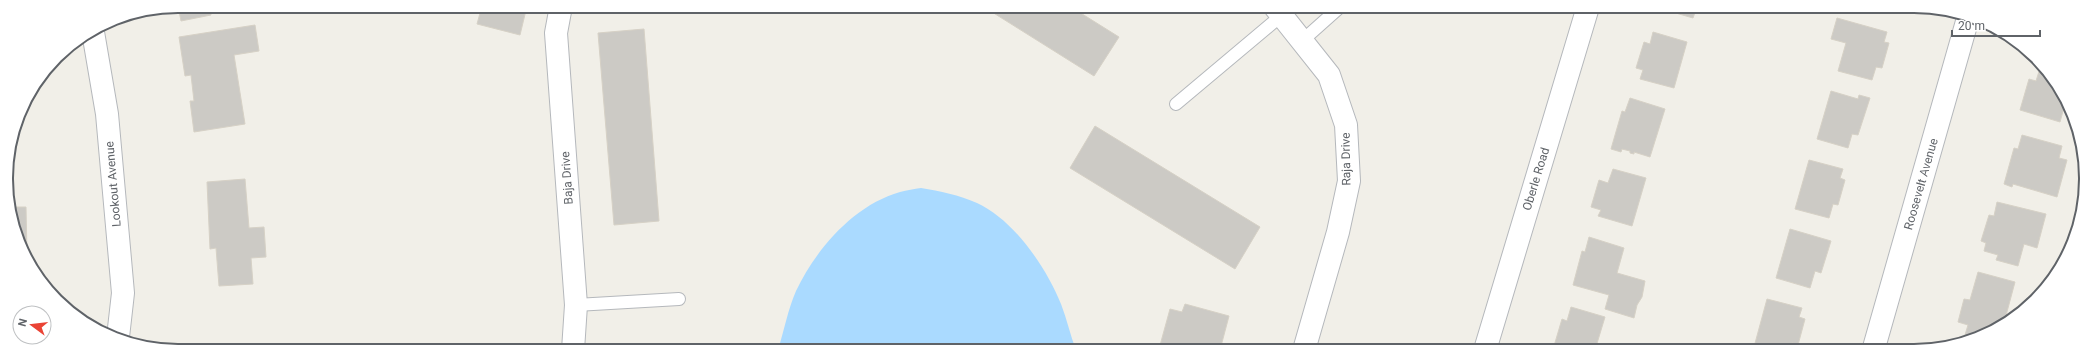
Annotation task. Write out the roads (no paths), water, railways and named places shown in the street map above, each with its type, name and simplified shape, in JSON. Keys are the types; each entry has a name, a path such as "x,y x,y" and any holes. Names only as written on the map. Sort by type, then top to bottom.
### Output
{"street":[{"name":"Baja Drive","path":"560,13 556,33 576,305 573,344"},
{"name":"Raja Drive","path":"1281,13 1329,75 1346,125 1349,181 1338,232 1306,344"},
{"name":"Oberle Road","path":"1487,344 1586,13"},
{"name":"Roosevelt Avenue","path":"1876,344 1967,22"},
{"name":"Lookout Avenue","path":"94,36 107,114 123,293 118,332"}],"lane":[{"path":"1176,104 1277,13"},
{"path":"1303,40 1333,13"},
{"path":"576,305 679,299"}],"water":[{"path":"921,188 935,190 963,198 977,203 1004,221 1027,246 1047,275 1063,310 1074,344 780,344 796,291 804,275 826,245 852,218 867,207 883,198 908,190"}]}
